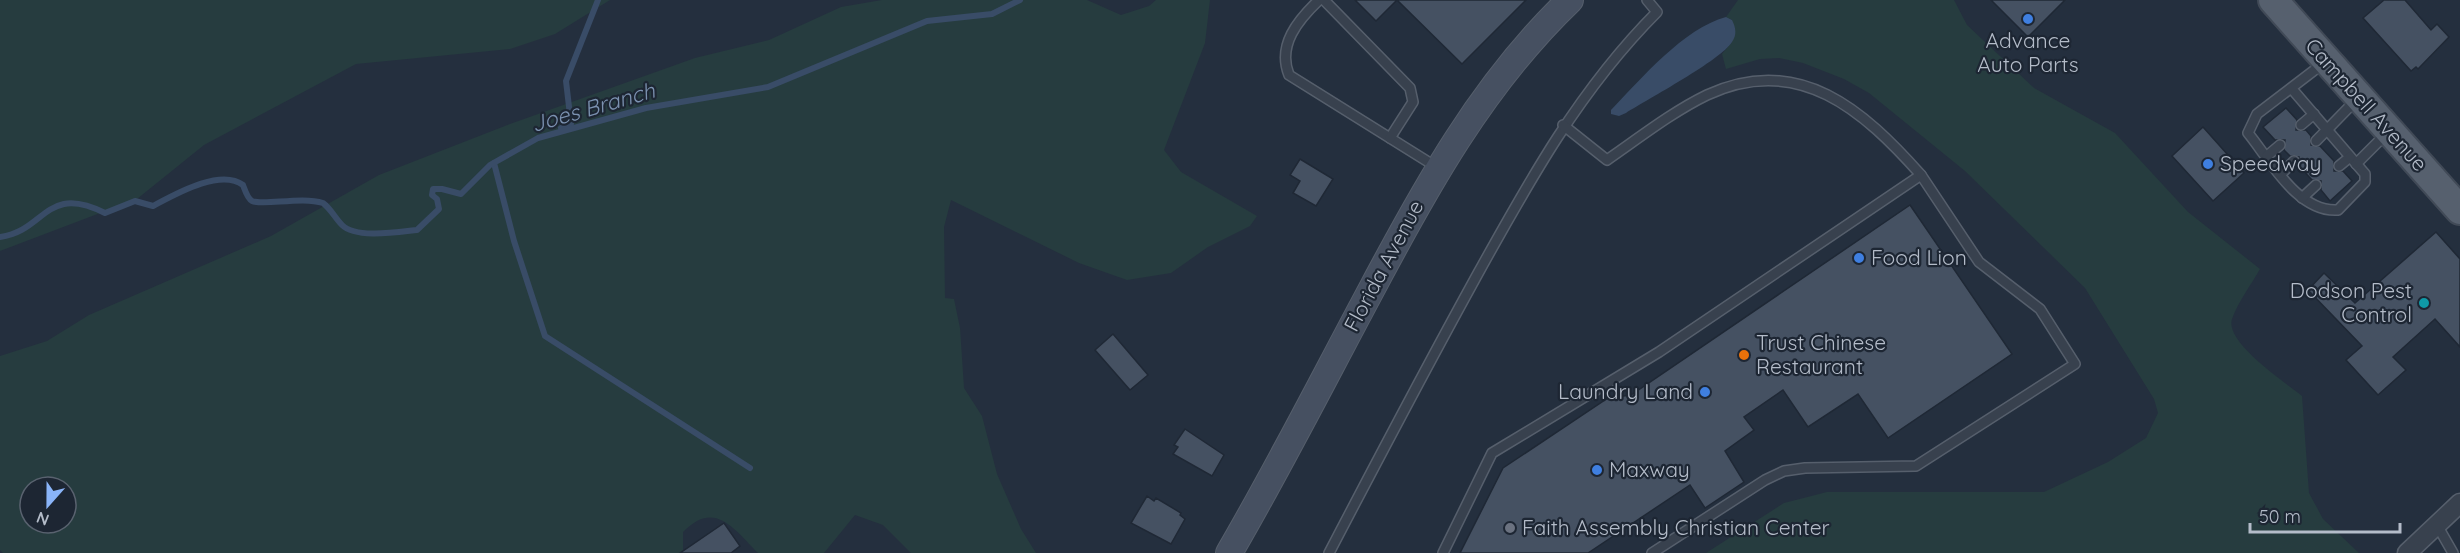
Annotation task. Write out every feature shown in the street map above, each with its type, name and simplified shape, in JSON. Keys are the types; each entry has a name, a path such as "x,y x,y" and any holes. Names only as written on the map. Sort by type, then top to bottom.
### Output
{"main road":[{"name":"Florida Avenue","path":"1229,553 1438,168 1492,86 1570,0"},
{"name":"Campbell Avenue","path":"2273,0 2460,210"}],"street":[{"path":"2407,553 2460,503"}],"lane":[{"path":"1319,0 1307,12 1286,45 1283,61 1288,75 1438,168"},
{"path":"1324,0 1410,88 1413,102 1390,138"},
{"path":"1329,553 1455,315 1533,174 1563,125 1606,66 1657,12 1647,0"},
{"path":"2292,89 2365,174 2365,182 2338,210 2329,211 2302,198 2248,133 2250,124 2257,114 2327,61"},
{"path":"1563,125 1606,160 1707,96 1743,84 1781,81 1823,92 1858,112 1892,142 1921,175 1979,262 2040,309 2075,364 1916,466 1805,468 1784,471 1765,480 1652,553"},
{"path":"2316,141 2360,96"},
{"path":"2301,125 2314,114"},
{"path":"2339,166 2353,160 2390,131"},
{"path":"2267,156 2280,145"},
{"path":"2281,174 2294,161"},
{"path":"1443,553 1492,453 1659,352 1921,175"},
{"path":"2302,198 2316,185"},
{"path":"2437,525 2453,553"}],"green space":[{"path":"0,0 610,0 555,34 510,49 356,64 204,145 137,199 0,251"},
{"path":"882,0 1087,0 1121,15 1149,6 1156,0 1210,0 1205,43 1164,150 1181,172 1257,216 1250,226 1208,247 1171,273 1127,280 1079,263 951,200 944,227 945,298 954,299 960,328 964,388 982,416 997,474 1021,529 1036,553 911,553 883,525 855,515 824,553 758,553 732,527 714,518 694,522 683,532 683,553 3,553 0,550 0,356 47,341 89,315 271,236 379,175 510,124 695,58 769,40 841,7"},
{"path":"1738,0 1954,0 1967,25 2034,88 2115,133 2188,212 2260,269 2241,300 2232,319 2232,328 2246,350 2302,396 2309,493 2323,519 2359,553 1706,553 1784,503 1827,492 2044,492 2108,462 2146,438 2158,413 2154,399 2085,288 1965,171 1869,93 1844,79 1803,63 1779,58 1760,59 1726,69 1722,54 1732,42 1732,20 1726,17"}],"water":[{"path":"1726,17 1732,20 1735,37 1725,50 1699,69 1626,113 1619,116 1611,114 1611,110 1679,43 1710,23"}],"building":[{"path":"1355,0 1397,0 1376,21"},
{"path":"1397,0 1526,0 1462,64"},
{"name":"Advance Auto Parts","path":"1991,0 2065,0 2028,37"},
{"path":"2384,0 2405,0 2431,30 2437,24 2449,37 2418,69 2416,67 2411,71 2363,18"},
{"name":"Speedway","path":"2286,108 2297,120 2296,130 2306,130 2311,136 2311,145 2320,146 2334,161 2334,171 2343,171 2352,181 2330,201 2321,190 2321,181 2312,180 2299,166 2299,157 2290,156 2284,150 2285,140 2275,140 2263,127"},
{"name":"Speedway","path":"2203,127 2244,173 2213,201 2172,156"},
{"path":"1300,159 1333,179 1316,206 1293,193 1300,181 1290,175"},
{"path":"1910,205 2012,354 1888,438 1858,394 1808,427 1783,390 1744,417 1754,430 1725,451 1744,482 1705,508 1690,485 1588,553 1460,553 1503,468 1608,398 1631,395"},
{"path":"2436,232 2460,259 2460,347 2435,319 2393,357 2406,370 2378,395 2346,360 2362,346 2308,290 2324,273 2355,303"},
{"path":"1113,334 1148,375 1130,390 1095,350"},
{"path":"1185,429 1224,455 1212,476 1173,454 1178,447 1174,445"},
{"path":"1147,496 1154,501 1156,498 1181,513 1180,515 1185,519 1171,544 1131,523"},
{"path":"724,523 740,546 731,553 680,553"}],"waterway":[{"path":"561,128 571,124 566,81 598,0"},
{"name":"Joes Branch","path":"0,237 15,233 58,206 70,203 85,205 105,213 135,201 153,206 197,185 222,180 243,185 247,196 252,201 305,200 323,203 342,225 357,232 378,234 417,230 439,209 437,199 432,195 433,189 461,194 490,165 538,138 646,108 768,87 927,21 992,14 1020,0"},
{"path":"494,163 514,241 545,336 750,468"}],"place":[{"name":"Advance Auto Parts","path":"2028,19"},
{"name":"Speedway","path":"2208,164"},
{"name":"Food Lion","path":"1859,258"},
{"name":"Dodson Pest Control","path":"2424,303"},
{"name":"Trust Chinese Restaurant","path":"1744,355"},
{"name":"Laundry Land","path":"1705,392"},
{"name":"Maxway","path":"1597,470"},
{"name":"Faith Assembly Christian Center","path":"1510,528"}]}
